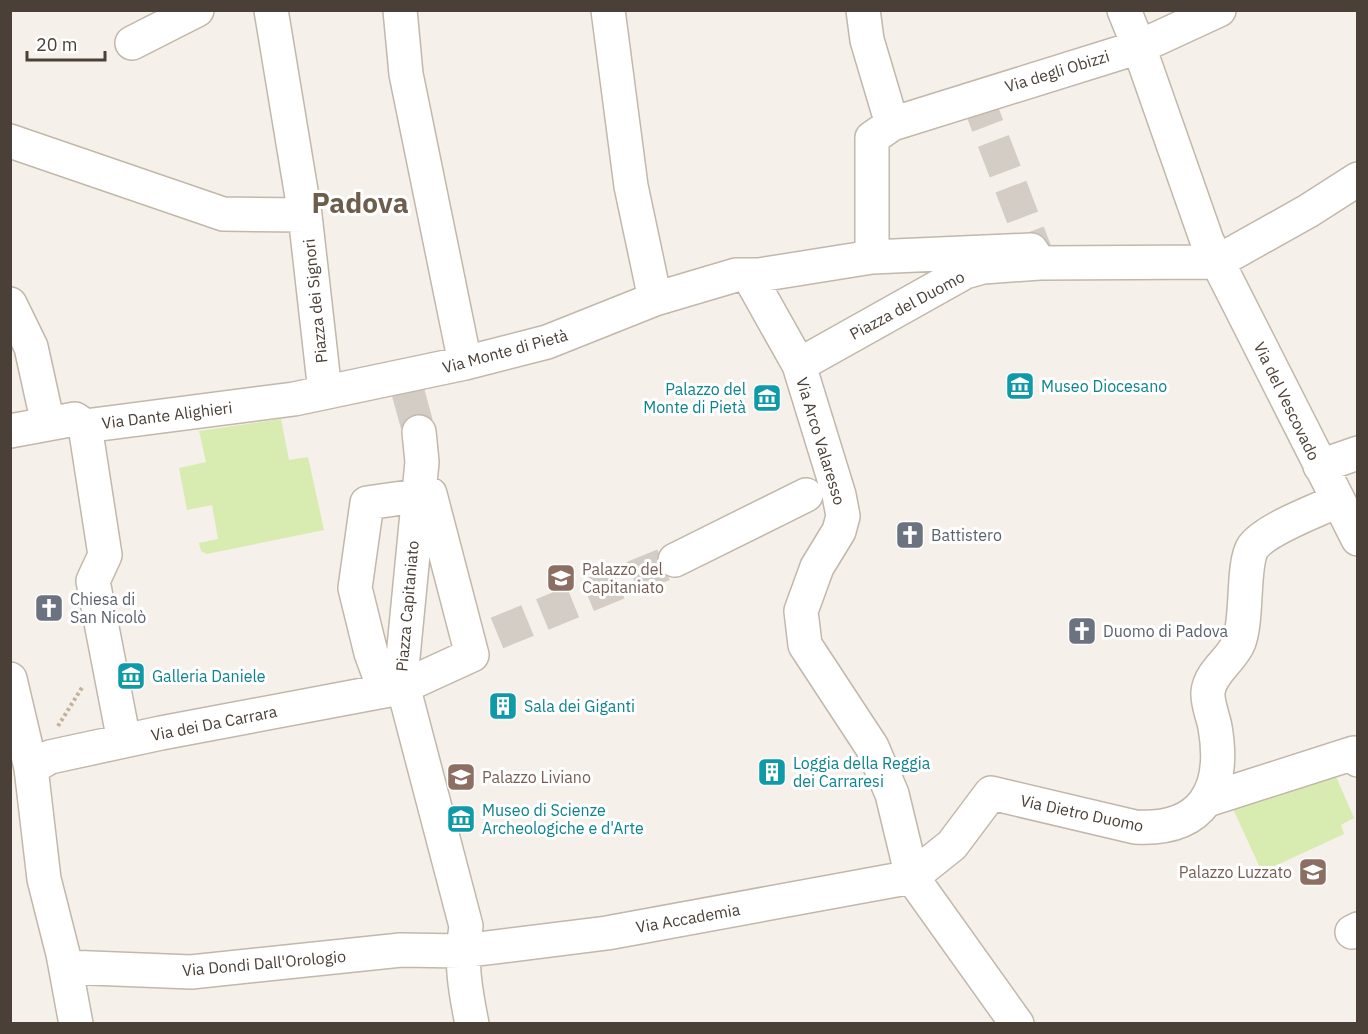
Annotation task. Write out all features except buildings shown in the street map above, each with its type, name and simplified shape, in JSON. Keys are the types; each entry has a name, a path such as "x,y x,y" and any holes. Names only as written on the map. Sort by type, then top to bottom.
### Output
{"street":[{"path":"132,43 197,10"},
{"path":"400,10 406,74 465,363"},
{"path":"608,10 631,186 655,299"},
{"path":"863,10 867,40 892,124 872,138 872,254"},
{"name":"Via del Vescovado","path":"1124,10 1207,241 1358,539"},
{"name":"Via degli Obizzi","path":"892,124 1139,47 1219,10"},
{"name":"Piazza dei Signori","path":"273,22 305,215 325,392"},
{"path":"10,141 223,214 305,215"},
{"path":"1040,263 1217,262 1308,211 1358,179"},
{"name":"Piazza del Duomo","path":"749,276 872,254 1031,250 1040,263"},
{"name":"Piazza del Duomo","path":"799,365 965,272 983,267 1040,263"},
{"name":"Via Monte di Pietà","path":"325,392 465,363 548,342 655,299 736,275 749,276"},
{"path":"749,276 799,365"},
{"path":"10,304 31,347 48,424"},
{"name":"Via Arco Valaresso","path":"799,365 839,495 843,516 839,531 817,567 801,611 805,645 872,747 892,794 912,878"},
{"name":"Via Dante Alighieri","path":"10,431 75,419 85,426 294,399 325,392"},
{"path":"85,426 105,555 93,581 108,648 124,741"},
{"name":"Piazza Capitaniato","path":"419,432 422,462 393,689 407,701 466,926 462,951 462,973 472,1023"},
{"path":"1320,466 1358,453"},
{"path":"675,560 812,492"},
{"name":"Via dei Da Carrara","path":"31,768 50,757 393,689 472,655 430,494 417,497"},
{"path":"393,689 371,653 355,588 361,536 367,503 417,497"},
{"path":"1207,800 1216,781 1218,767 1215,729 1208,692 1215,675 1239,641 1245,615 1251,550 1261,539 1337,501"},
{"path":"10,679 31,768 44,879 66,967 76,1023"},
{"path":"1207,800 1354,753 1358,760"},
{"name":"Via Dietro Duomo","path":"912,878 952,845 992,793 1135,827 1153,828 1190,814 1207,800"},
{"path":"912,878 1017,1023"},
{"name":"Via Accademia","path":"462,951 607,933 912,878"},
{"name":"Via Dondi Dall'Orologio","path":"66,967 191,972 401,950 462,951"}],"path":[{"path":"57,728 108,648"}],"green space":[{"path":"281,419 289,460 308,457 324,530 207,554 201,551 199,543 218,539 212,505 187,510 179,468 206,462 199,431"},
{"path":"1332,767 1354,818 1341,825 1344,834 1262,872 1233,809"}],"tunnel":[{"path":"976,95 1040,263"},
{"path":"408,392 419,432"},
{"path":"497,633 675,560"}],"place":[{"name":"Museo Diocesano","path":"1020,386"},
{"name":"Palazzo del Monte di Pietà","path":"767,398"},
{"name":"Battistero","path":"910,535"},
{"name":"Palazzo del Capitaniato","path":"561,578"},
{"name":"Chiesa di San Nicolò","path":"49,608"},
{"name":"Duomo di Padova","path":"1082,631"},
{"name":"Galleria Daniele","path":"131,676"},
{"name":"Sala dei Giganti","path":"503,706"},
{"name":"Loggia della Reggia dei Carraresi","path":"772,772"},
{"name":"Palazzo Liviano","path":"461,777"},
{"name":"Museo di Scienze Archeologiche e d'Arte","path":"461,819"},
{"name":"Palazzo Luzzato","path":"1313,872"}],"district":[{"name":"Padova","path":"360,202"}]}
